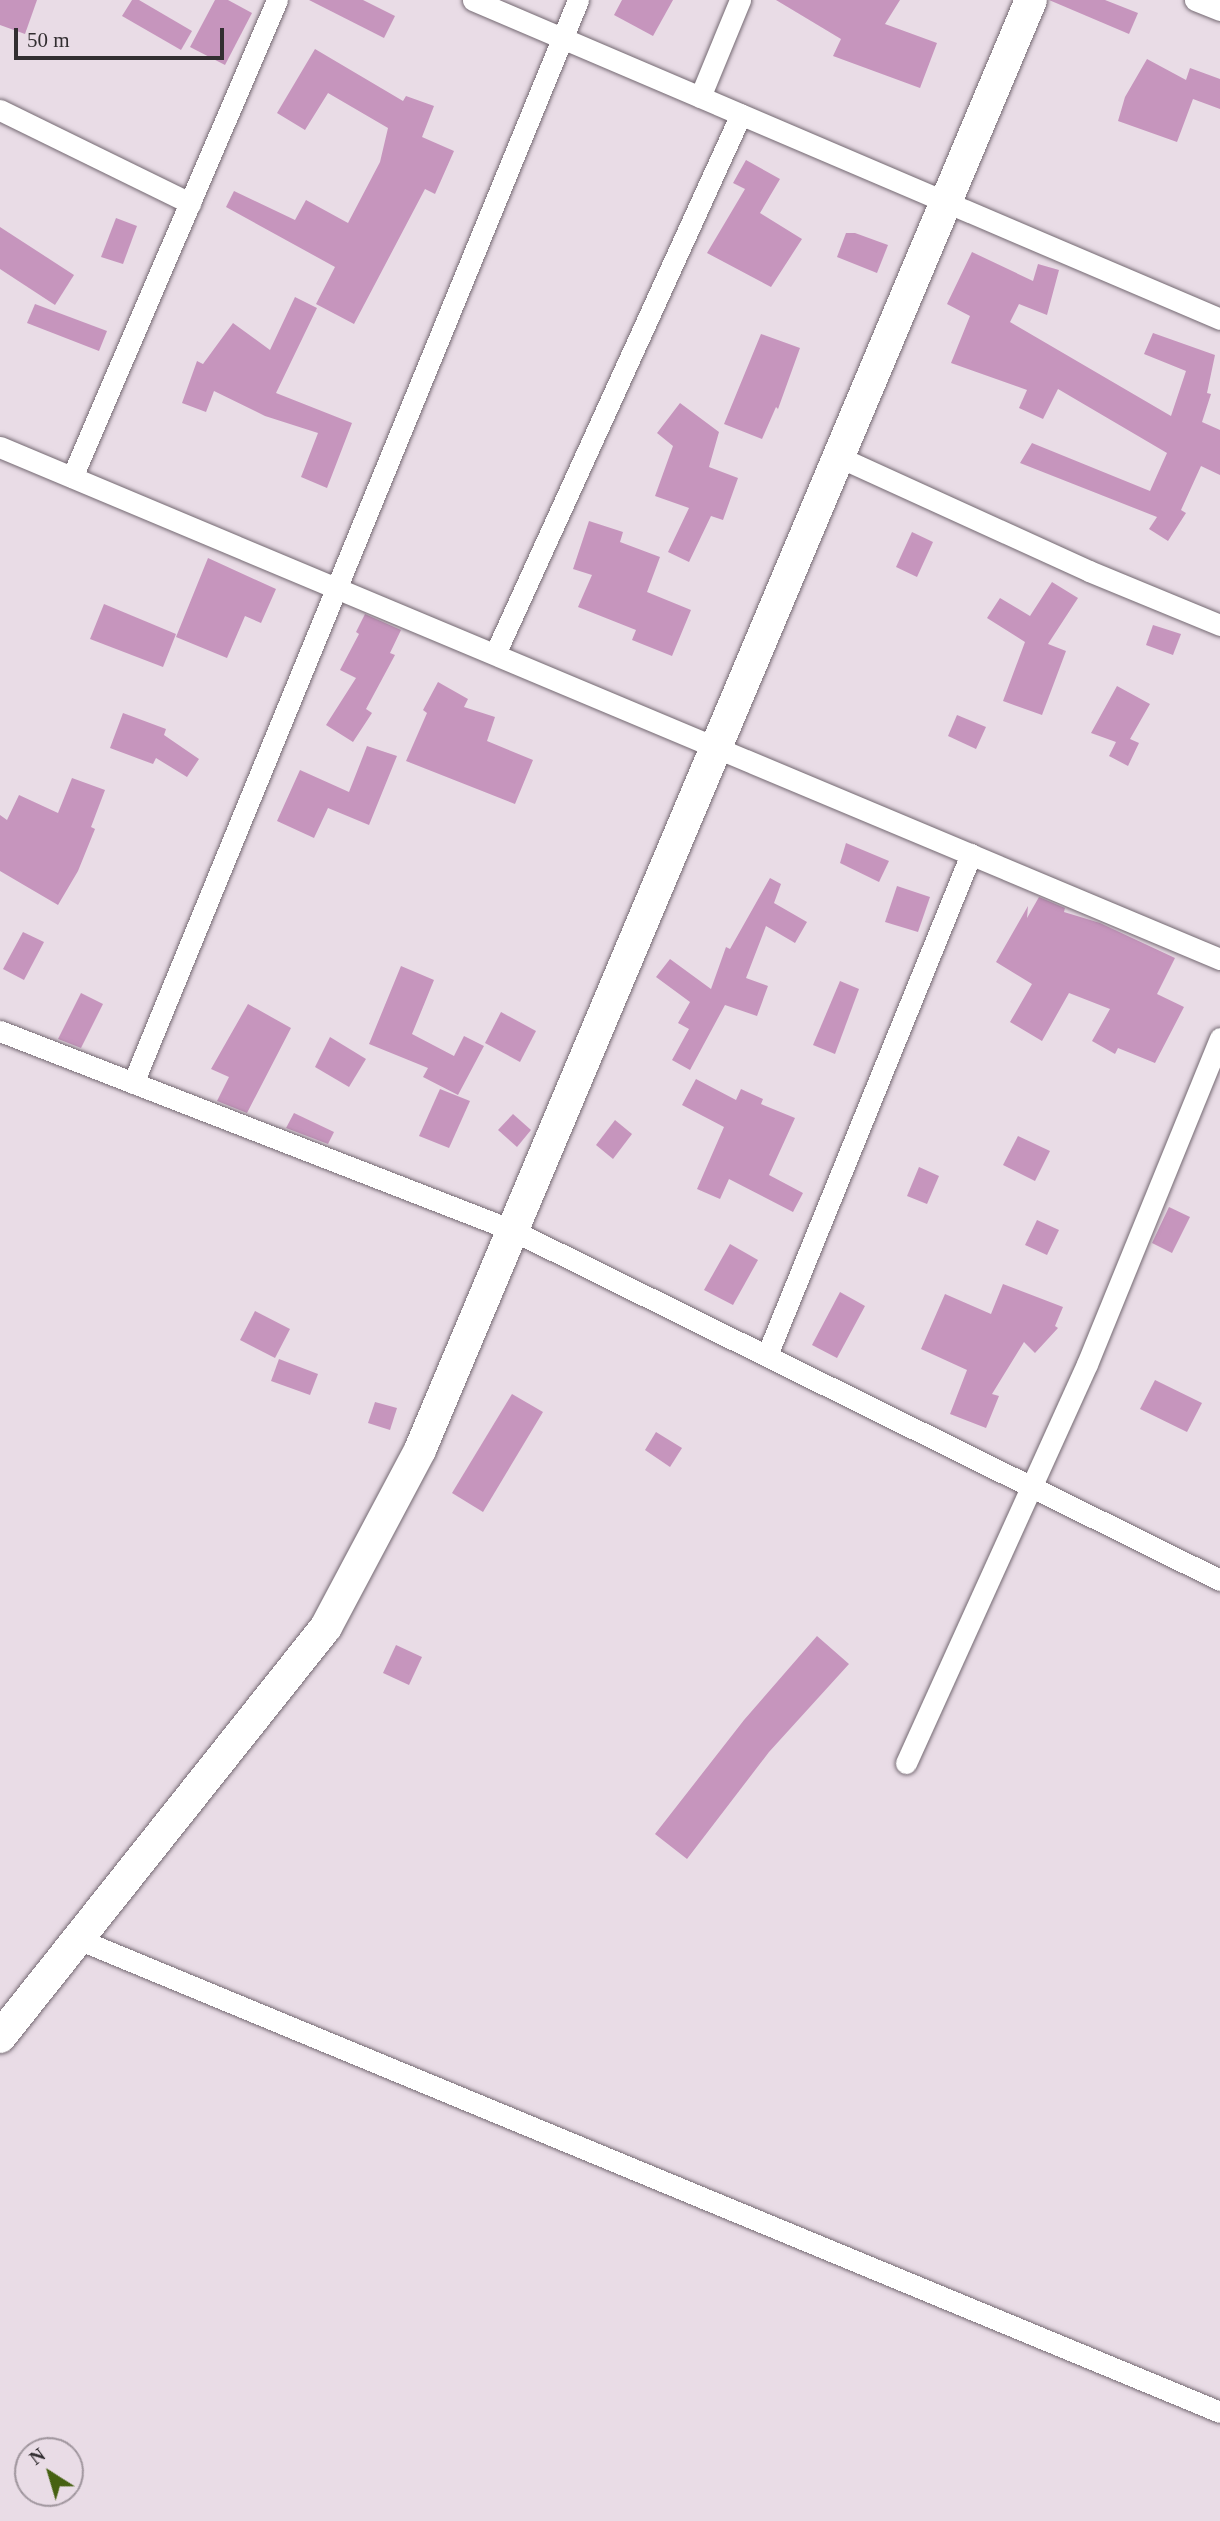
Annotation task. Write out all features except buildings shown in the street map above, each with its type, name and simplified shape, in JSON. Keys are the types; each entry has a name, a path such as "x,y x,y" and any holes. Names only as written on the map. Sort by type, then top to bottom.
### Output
{"street":[{"path":"72,477 277,0"},
{"path":"473,0 1220,319"},
{"path":"133,1083 578,0"},
{"path":"700,97 740,0"},
{"path":"0,2037 326,1627 420,1450 1031,0"},
{"path":"1195,0 1220,10"},
{"path":"0,110 190,202"},
{"path":"495,654 741,114"},
{"path":"0,447 1220,959"},
{"path":"839,457 1089,571 1220,625"},
{"path":"768,1356 971,854"},
{"path":"0,1031 512,1230 1220,1580"},
{"path":"906,1763 1087,1364 1220,1038"},
{"path":"78,1939 1220,2412"}]}
